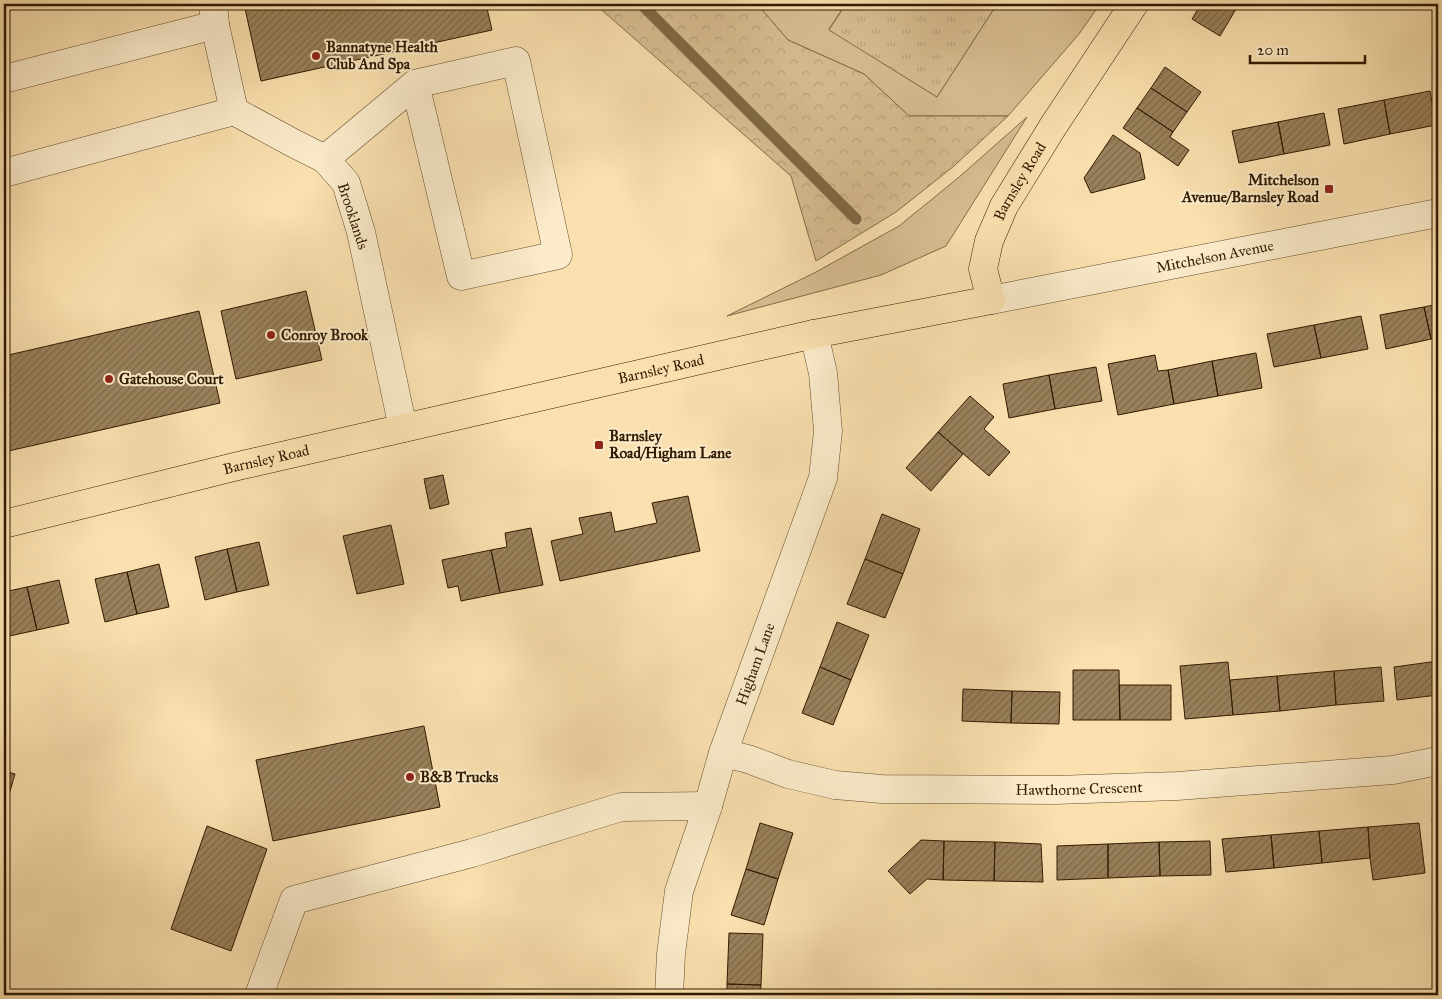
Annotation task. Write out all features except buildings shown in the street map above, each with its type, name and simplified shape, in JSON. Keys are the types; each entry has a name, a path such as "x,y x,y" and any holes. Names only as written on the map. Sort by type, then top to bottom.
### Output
{"main road":[{"name":"Barnsley Road","path":"4,524 238,466 814,334 991,300 984,269 989,241 1004,206 1052,128 1134,4"}],"street":[{"path":"4,79 214,15 234,111 4,172"},
{"path":"325,159 415,84 516,61 558,254 461,276 415,84"},
{"name":"Brooklands","path":"234,111 325,159 346,183 361,232 403,428"},
{"name":"Mitchelson Avenue","path":"991,300 1438,213"},
{"name":"Higham Lane","path":"669,995 671,954 679,891 708,806 722,753 822,478 828,431 823,373 814,334"},
{"name":"Hawthorne Crescent","path":"722,753 748,759 788,774 835,785 882,789 1055,790 1177,786 1393,770 1438,761"},
{"path":"260,995 294,900 472,852 621,807 708,806"}],"green space":[{"path":"595,4 757,4 788,40 864,74 909,116 1008,116 954,166 896,212 816,261 791,176"},
{"path":"757,4 831,4 841,11 829,29 937,97 997,4 1100,4 1079,34 1008,116 909,116 864,74 788,40"},
{"path":"846,4 997,4 937,97 829,30"},
{"path":"1027,117 946,246 881,275 727,316 816,272 899,226 958,178"}],"waterway":[{"path":"641,4 856,219"}],"place":[{"name":"Bannatyne Health Club And Spa","path":"316,56"},
{"name":"Mitchelson Avenue/Barnsley Road","path":"1329,189"},
{"name":"Conroy Brook","path":"271,335"},
{"name":"Gatehouse Court","path":"109,379"},
{"name":"Barnsley Road/Higham Lane","path":"599,445"},
{"name":"B&B Trucks","path":"410,777"}]}
